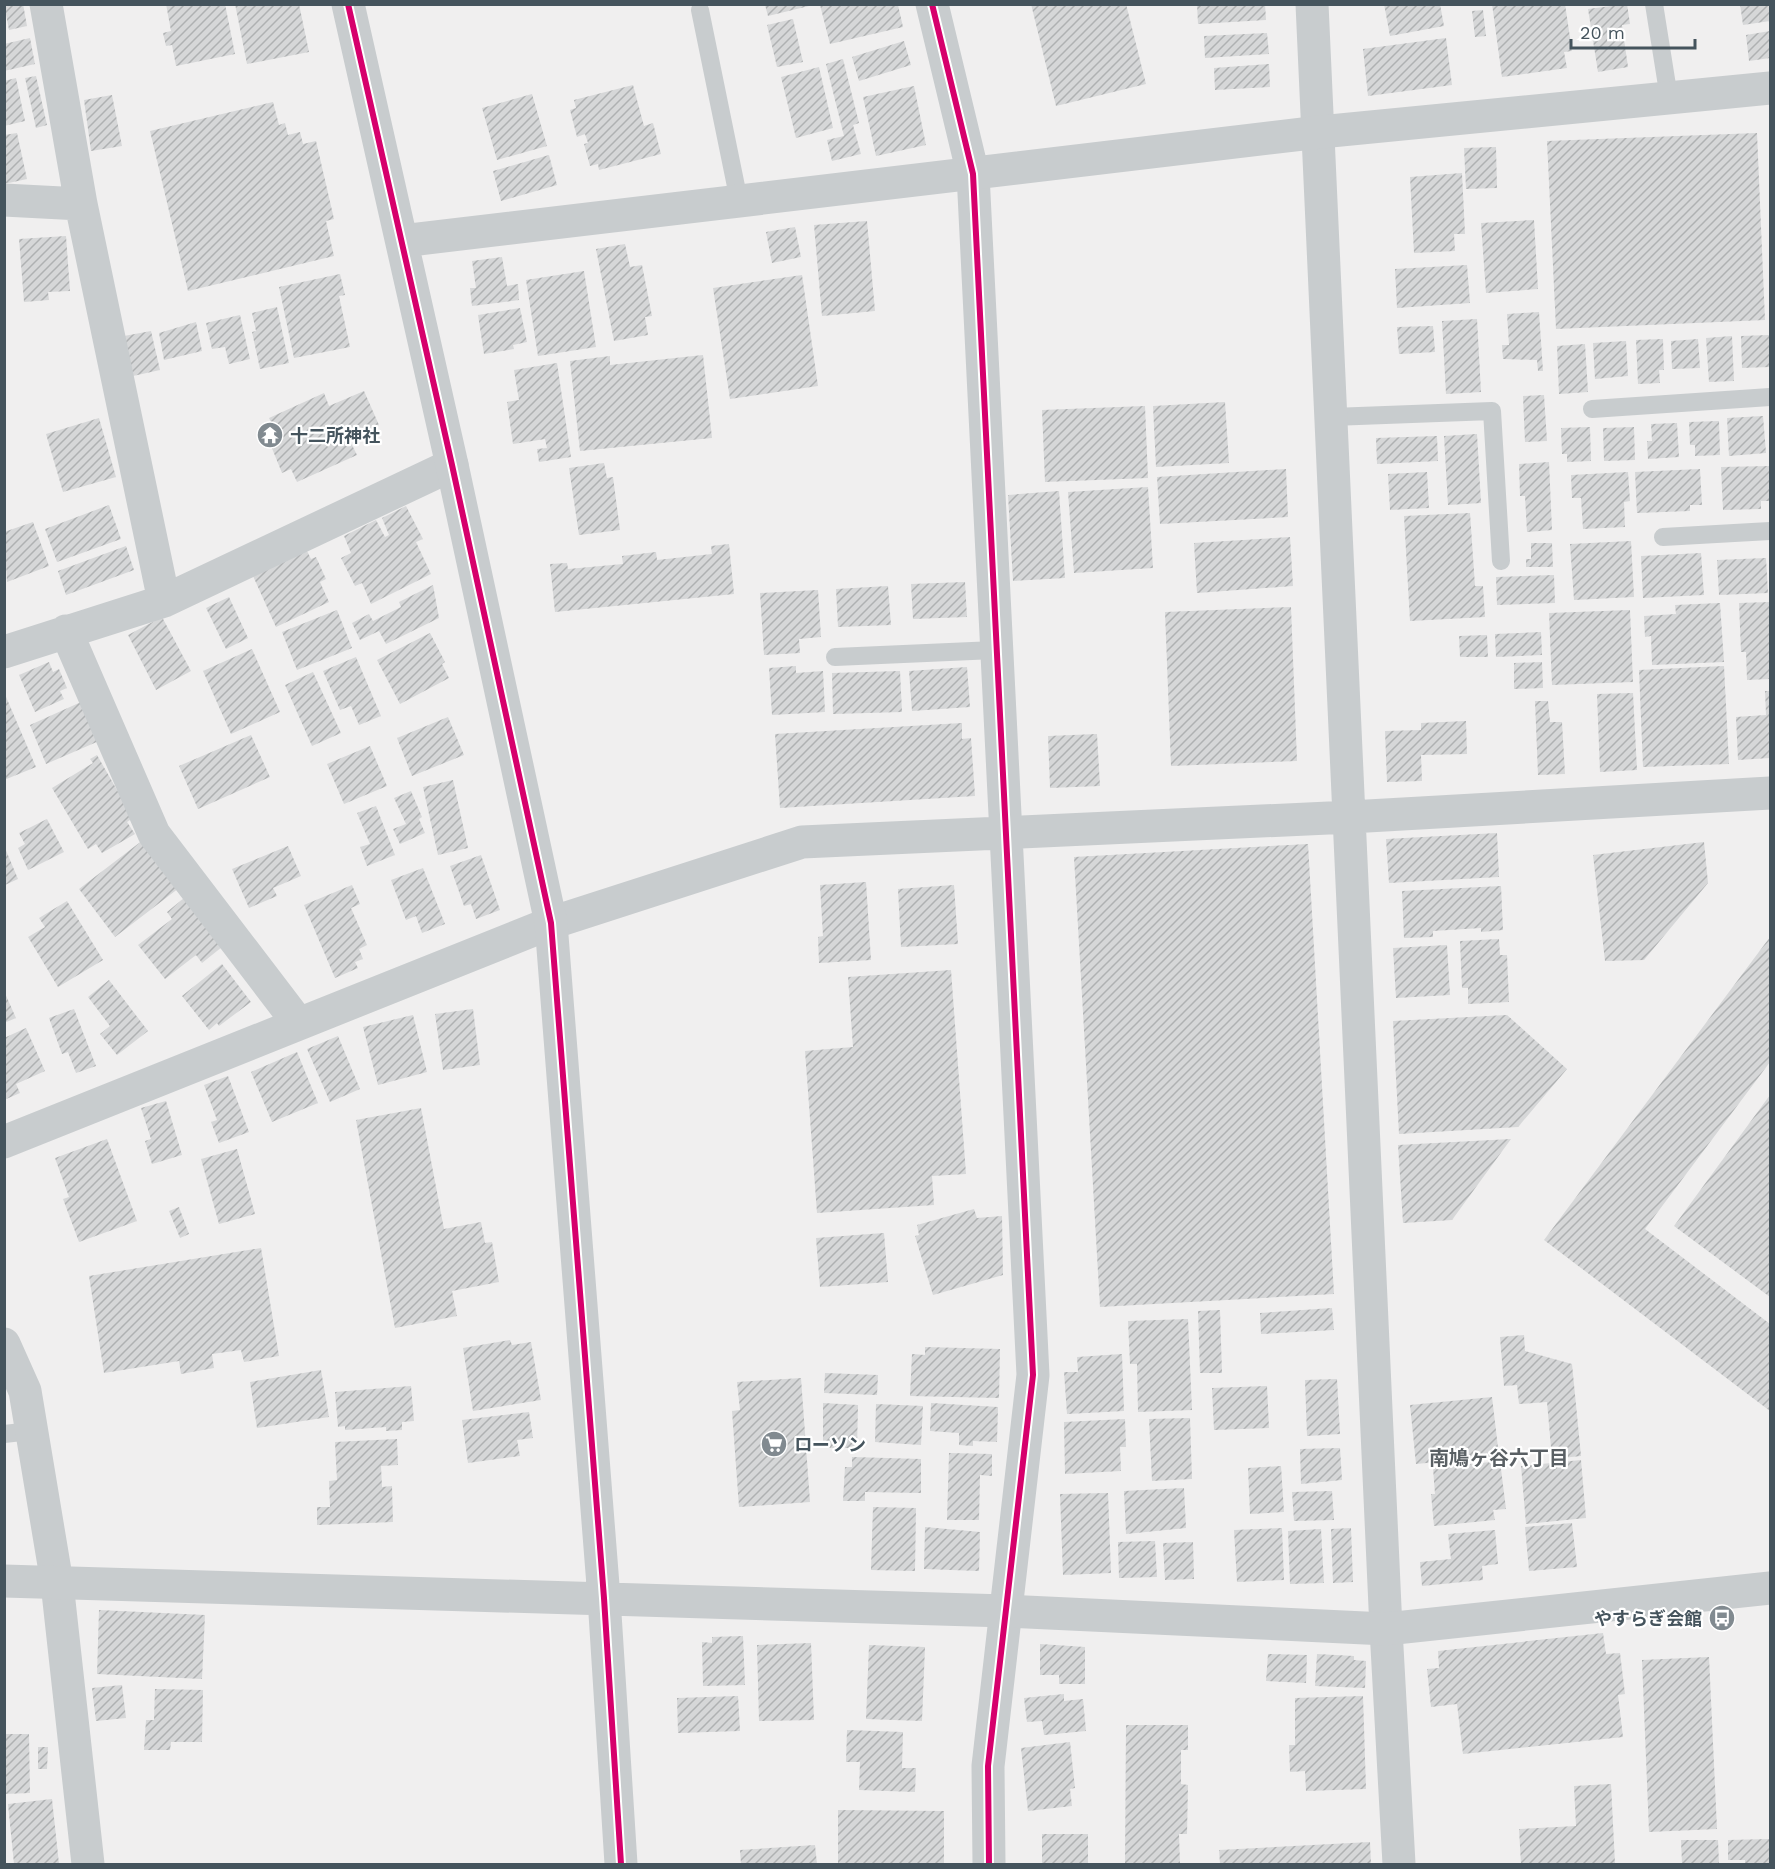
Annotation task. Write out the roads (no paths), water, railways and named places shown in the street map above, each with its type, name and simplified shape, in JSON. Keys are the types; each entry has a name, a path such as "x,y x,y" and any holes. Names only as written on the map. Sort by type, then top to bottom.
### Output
{"street":[{"path":"46,4 81,204 164,601"},
{"path":"348,4 452,465 551,923 604,1598 621,1864"},
{"path":"932,4 973,174 1004,832 1033,1375 988,1766 989,1864"},
{"path":"1312,4 1320,132 1386,1629 1399,1864"},
{"path":"402,240 1320,132 1770,88"},
{"path":"4,200 81,204"},
{"path":"4,652 164,601 452,465"},
{"path":"66,631 154,834 299,1024"},
{"path":"4,1142 551,923 802,842 1350,817 1770,793"},
{"path":"4,1344 25,1391 18,1432 57,1583 88,1864"},
{"path":"4,1581 1006,1611 1386,1629 1770,1588"}],"lane":[{"path":"1654,4 1669,98"},
{"path":"700,10 739,201"},
{"path":"1592,409 1770,397"},
{"path":"1332,417 1492,411 1501,561"},
{"path":"1663,537 1770,531"},
{"path":"835,657 996,650"}],"place":[{"name":"十二所神社","path":"270,435"},
{"name":"ローソン","path":"774,1444"},
{"name":"やすらぎ会館","path":"1722,1618"}],"district":[{"name":"南鳩ヶ谷六丁目","path":"1499,1458"}]}
